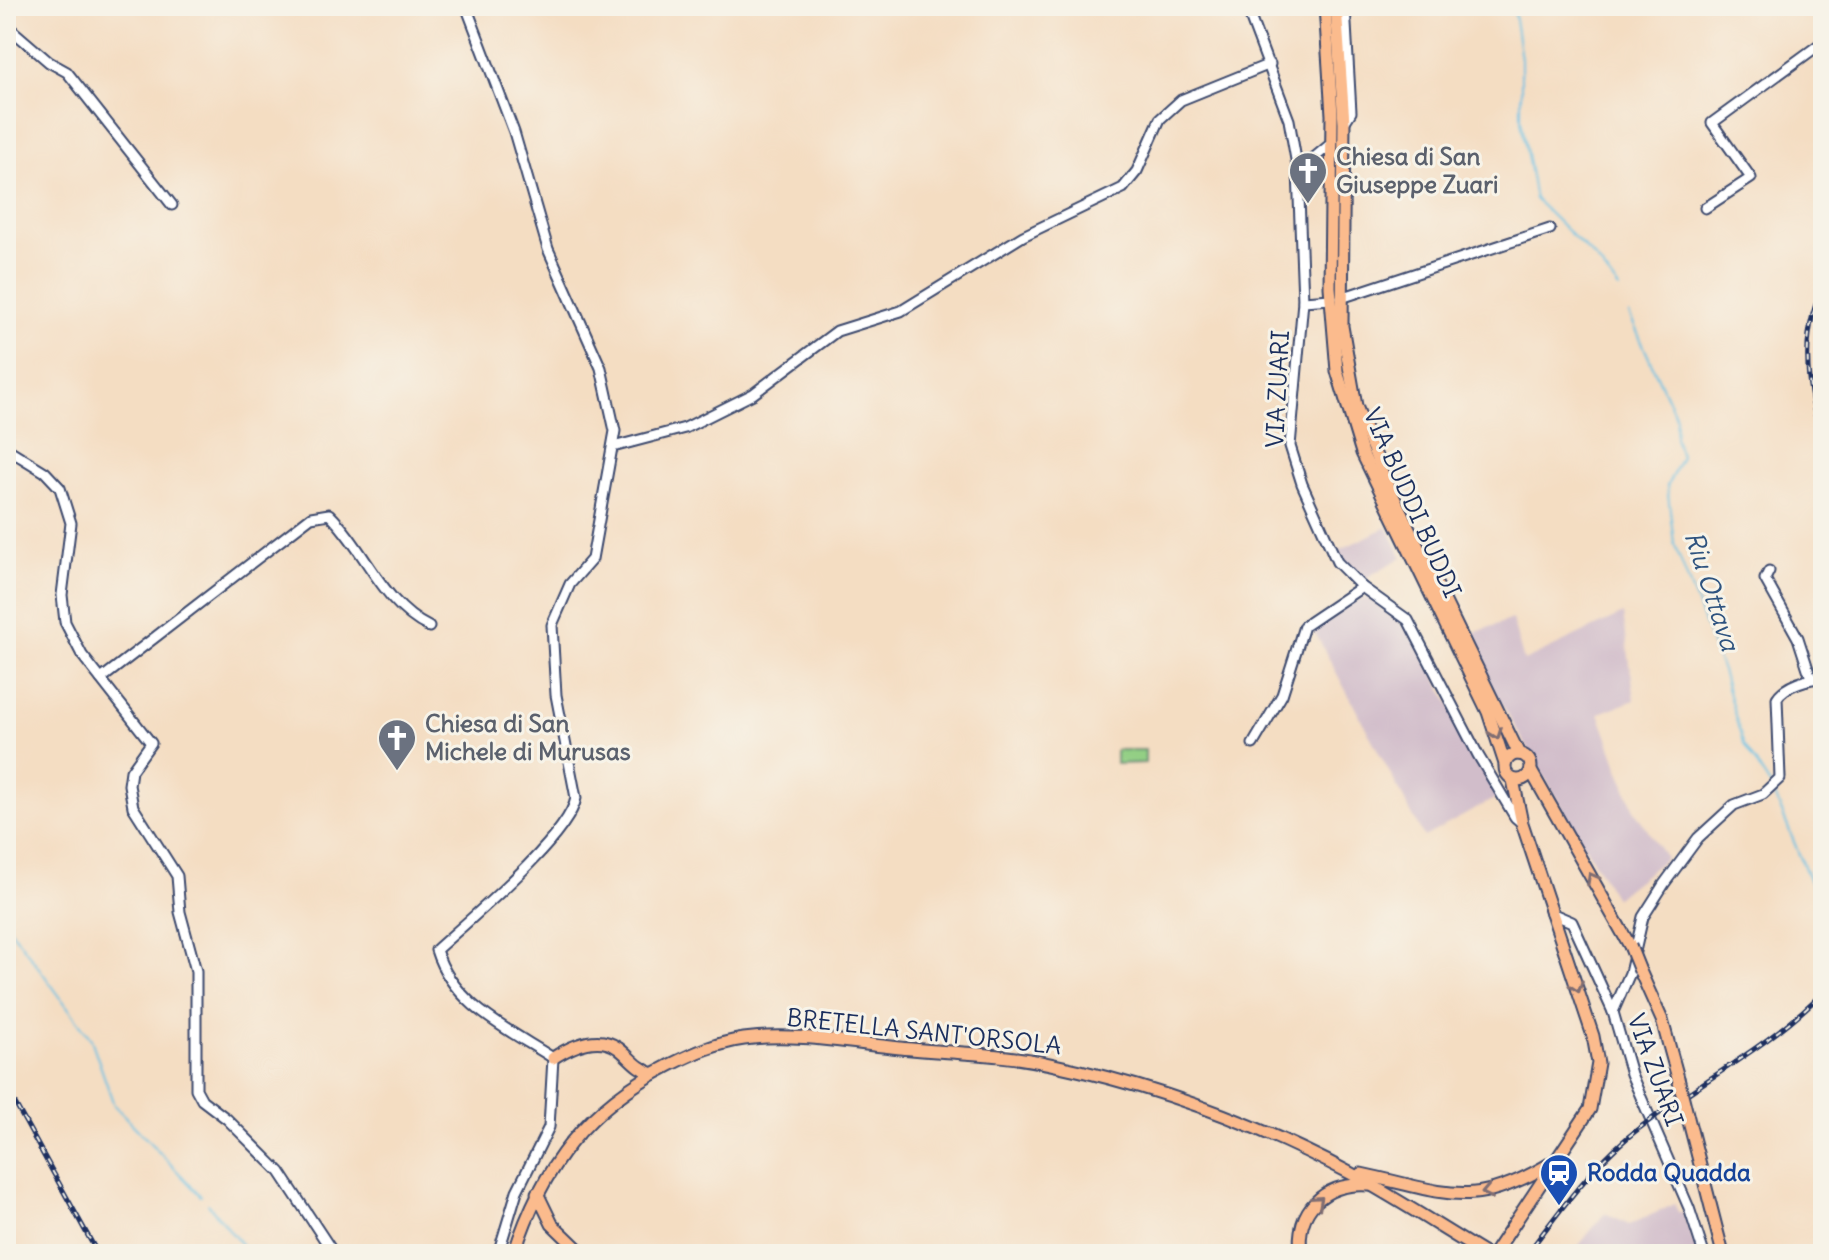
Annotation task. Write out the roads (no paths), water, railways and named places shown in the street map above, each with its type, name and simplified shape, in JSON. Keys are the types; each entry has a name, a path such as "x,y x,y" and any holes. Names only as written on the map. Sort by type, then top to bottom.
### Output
{"main road":[{"name":"VIA BUDDI BUDDI","path":"1325,6 1332,143 1337,371 1362,453 1488,712 1505,764"},
{"name":"VIA BUDDI BUDDI","path":"1336,6 1344,123 1336,298 1348,368 1367,439 1519,754"},
{"path":"1494,1254 1590,1109 1598,1063 1593,1036 1522,823 1513,780 1506,773 1508,757 1519,754 1529,760 1531,771 1630,946 1662,1020 1723,1254"},
{"path":"1513,780 1522,780 1531,771"},
{"name":"BRETELLA SANT'ORSOLA","path":"514,1254 537,1193 569,1143 610,1101 653,1074 718,1044 747,1038 1005,1057 1102,1078 1198,1104 1346,1171 1480,1251"},
{"path":"553,1058 576,1044 615,1046 640,1070 653,1074"},
{"path":"627,1058 632,1076 630,1088"},
{"path":"1346,1171 1436,1194 1473,1195 1516,1184 1557,1159"},
{"path":"1301,1254 1301,1223 1314,1203 1340,1187 1373,1186"},
{"path":"537,1193 552,1224 583,1254"},
{"path":"522,1231 535,1222 552,1224"}],"street":[{"path":"466,6 514,132 548,249 601,368 615,431 592,559 570,584 552,625 556,695 576,798 574,810 551,840 436,950 441,966 479,1013 553,1058 549,1127 517,1191 498,1254"},
{"name":"VIA ZUARI","path":"1246,6 1289,120 1298,171 1303,301 1290,446 1302,484 1337,562 1362,587 1408,620 1478,755 1515,817 1522,823"},
{"path":"1344,123 1351,112 1345,6"},
{"path":"6,25 49,62 67,72 172,205"},
{"path":"1705,208 1751,178 1712,123 1823,42"},
{"path":"613,447 685,428 753,394 837,331 901,311 1023,236 1123,188 1137,171 1160,119 1181,100 1270,64"},
{"path":"1298,171 1332,143"},
{"path":"1303,301 1336,298 1550,229"},
{"path":"6,448 45,472 60,488 71,523 62,595 65,622 82,655 151,743 131,771 129,785 133,807 177,876 180,912 196,971 196,1089 202,1100 227,1119 280,1172 334,1254"},
{"path":"101,679 311,517 329,514 346,531 396,605 407,616 429,627"},
{"path":"1769,571 1765,579 1798,638 1811,678"},
{"path":"1253,744 1282,695 1304,626 1362,587"},
{"path":"1613,1012 1630,973 1643,917 1664,884 1698,838 1734,805 1763,794 1780,778 1777,698 1781,691 1811,678 1823,678"},
{"name":"VIA ZUARI","path":"1551,913 1572,922 1613,1012 1631,1074 1689,1208 1704,1254"}],"waterway":[{"name":"Riu Ottava","path":"1513,6 1521,59 1521,120 1535,199 1596,259 1619,289"},
{"name":"Riu Ottava","path":"1629,314 1676,417 1675,438 1681,457 1667,486 1674,543 1722,671 1743,743 1770,785"},
{"name":"Riu Ottava","path":"1774,793 1823,913"},
{"path":"6,923 91,1039 114,1105 201,1196"},
{"path":"208,1204 249,1254"}],"railway":[{"path":"1823,288 1815,307 1808,347 1810,387 1823,447"},
{"path":"1527,1254 1586,1178 1627,1138 1777,1032 1823,992"},
{"path":"6,1087 98,1254"}],"place":[{"name":"Chiesa di San Giuseppe Zuari","path":"1308,205"},
{"name":"Chiesa di San Michele di Murusas","path":"397,772"},
{"name":"Rodda Quadda","path":"1559,1207"}]}
